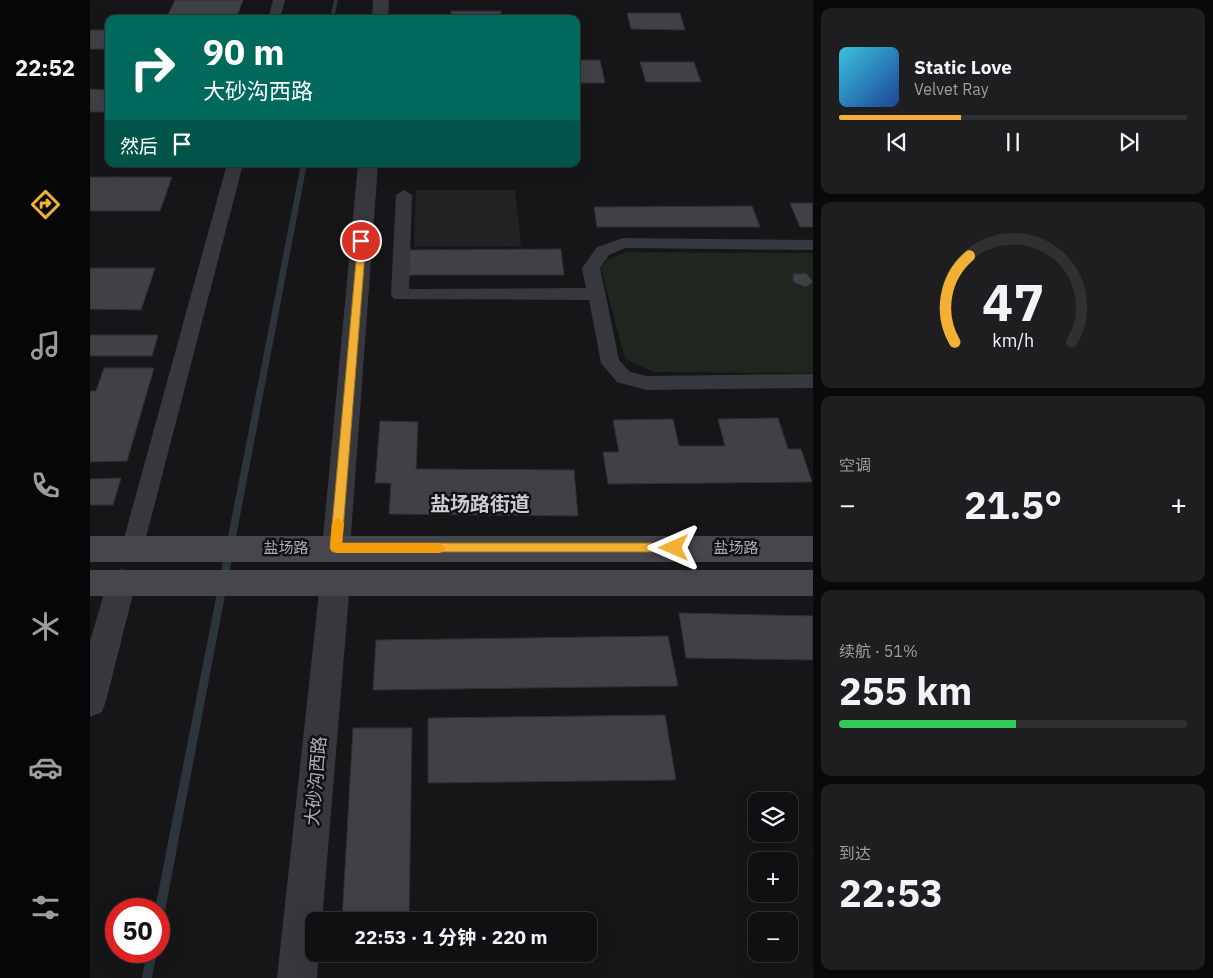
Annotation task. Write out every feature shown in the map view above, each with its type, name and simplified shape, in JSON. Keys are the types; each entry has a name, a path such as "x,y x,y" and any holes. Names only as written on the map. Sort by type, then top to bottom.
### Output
{"main road":[{"name":"盐场路","path":"90,549 813,548"},
{"path":"90,583 813,583"}],"street":[{"path":"275,15 279,0"},
{"path":"380,15 381,0"},
{"path":"132,549 234,167"},
{"path":"336,548 368,167"},
{"path":"404,195 400,295 596,294"},
{"path":"813,245 623,243 603,251 591,268 610,362 624,377 646,383 813,381"},
{"path":"90,702 121,582"},
{"name":"大砂沟西路","path":"297,978 335,583"}],"shaded area":[{"path":"416,190 515,190 521,246 414,247"},
{"path":"627,252 813,253 813,373 654,372 625,359 601,268 608,259"}],"building":[{"path":"175,0 243,0 237,15 168,15"},
{"path":"451,11 501,11 501,15 451,15"},
{"path":"627,13 680,13 685,30 631,29"},
{"path":"90,30 105,30 105,49 90,49"},
{"path":"580,60 600,60 605,83 580,83"},
{"path":"640,62 694,62 701,82 646,82"},
{"path":"90,89 105,90 105,112 90,112"},
{"path":"90,177 172,177 160,211 90,211"},
{"path":"790,203 813,203 813,227 800,227"},
{"path":"752,206 760,227 597,227 594,207"},
{"path":"561,249 564,275 406,275 407,250"},
{"path":"90,268 155,268 141,310 90,309"},
{"path":"806,273 813,282 806,287 793,282 793,274"},
{"path":"90,335 158,335 152,356 90,356"},
{"path":"104,368 154,368 127,461 90,462 90,391 96,391"},
{"path":"778,418 788,449 801,449 812,482 608,484 603,452 619,452 613,420 673,419 679,446 725,446 718,419"},
{"path":"380,421 418,422 416,469 574,470 578,516 389,514 391,483 375,483"},
{"path":"121,478 113,505 90,505 90,479"},
{"path":"679,613 813,616 813,660 686,658"},
{"path":"668,636 678,686 373,690 376,640"},
{"path":"665,715 676,780 428,783 428,718"},
{"path":"353,728 412,728 409,912 343,912"}],"waterway":[{"path":"333,15 336,0"},
{"path":"162,898 303,167"},
{"path":"147,978 150,963"}],"slow traffic":[{"path":"338,523 336,548 440,548"}],"district":[{"name":"盐场路街道","path":"480,504"}],"route":[{"path":"361,241 336,548 674,548"}]}
